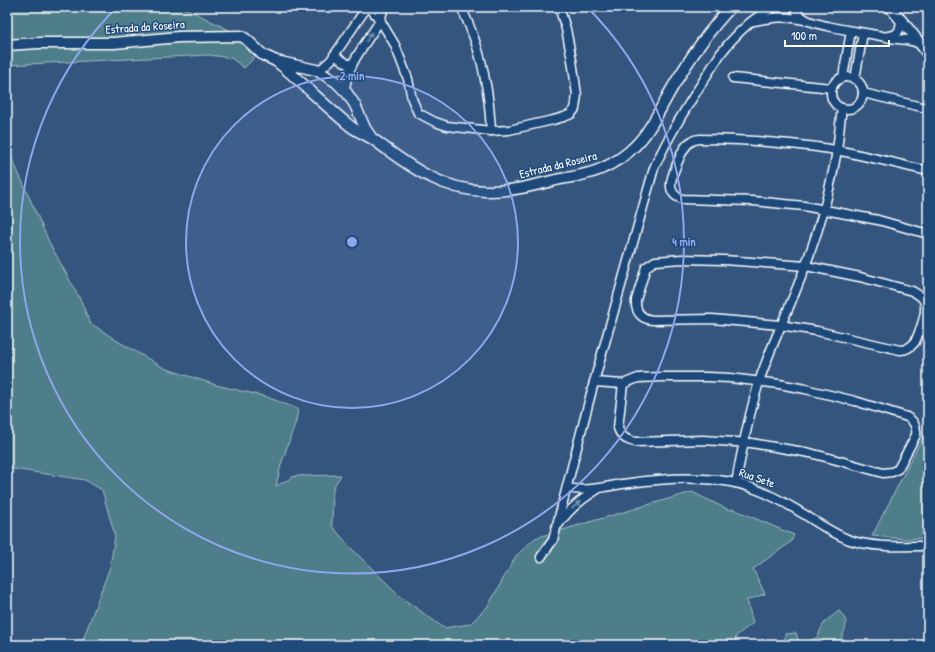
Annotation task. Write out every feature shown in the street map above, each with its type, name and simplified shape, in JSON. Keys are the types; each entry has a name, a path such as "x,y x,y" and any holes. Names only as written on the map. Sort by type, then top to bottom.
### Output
{"street":[{"path":"307,88 310,74 321,69 331,60 368,7 380,20 395,45 408,78 412,99 418,113 435,122 447,126 491,132 509,130 564,117 571,114 575,110 577,95 566,29 559,7"},
{"path":"345,91 351,66 380,20 384,7"},
{"path":"461,7 482,63 488,96 491,132"},
{"name":"Estrada da Roseira","path":"276,61 292,73 337,115 355,129 373,139 401,160 429,177 446,184 463,188 484,191 504,191 524,188 582,174 602,168 619,159 635,146 646,133 705,37 731,7"},
{"path":"541,557 552,540 556,529 594,382 654,168 671,134 728,43 760,14 774,7"},
{"path":"794,7 800,15 807,20"},
{"path":"890,7 928,54"},
{"path":"751,22 777,17 793,18 851,31 908,40 921,44"},
{"path":"883,36 896,34 900,28 901,20"},
{"path":"843,77 851,31"},
{"path":"855,79 863,33"},
{"name":"Estrada da Roseira","path":"7,46 38,43 114,43 180,37 241,36 262,55 276,61 316,70 336,82 345,91 355,106 365,128 373,139"},
{"path":"334,55 351,66"},
{"path":"843,77 855,79 861,85 863,94 860,101 850,108 842,108 838,106 832,100 831,96 832,88 836,81 843,77"},
{"path":"733,78 832,88"},
{"path":"863,94 926,108"},
{"path":"337,115 346,115 352,111 355,106"},
{"path":"736,483 743,443 759,382 780,325 806,266 816,238 837,150 842,108"},
{"path":"928,171 837,150 810,146 787,143 695,140 688,144 683,150 671,181 671,188 675,196 686,200 753,201 804,206 878,220 928,234"},
{"path":"682,259 730,260 806,266 860,277 912,291 919,295 924,301 925,312 915,342 908,349 900,350 817,331 780,325 719,320 658,320 645,318 638,313 636,304 646,267 655,261 682,259"},
{"path":"594,382 623,384 638,378 685,376 730,378 779,384 855,401 910,418 915,425 917,432 898,468 892,472 883,473 810,453 771,446 702,440 635,442 626,439 619,432 618,428 623,384"},
{"name":"Rua Sete","path":"567,488 582,490 665,479 718,480 736,483 765,492 829,530 852,540 873,545 928,546"},
{"path":"556,529 564,516 576,504 603,487"}],"green space":[{"path":"7,7 183,7 241,36 253,59 244,68 231,58 209,55 7,65"},
{"path":"7,147 49,242 81,301 90,323 164,368 216,385 267,397 298,409 296,421 281,465 276,486 295,476 341,475 333,488 332,526 351,548 401,597 444,628 470,624 488,606 516,556 535,538 692,492 729,510 733,509 794,535 791,542 753,569 765,594 747,600 753,623 736,636 735,645 81,645 110,567 115,536 102,490 85,480 7,468"},
{"path":"928,427 928,538 905,539 872,536"},
{"path":"839,611 846,621 845,631 841,639 824,643 825,645 800,645 818,637 826,622"},
{"path":"796,633 800,645 785,645 785,634"}]}
